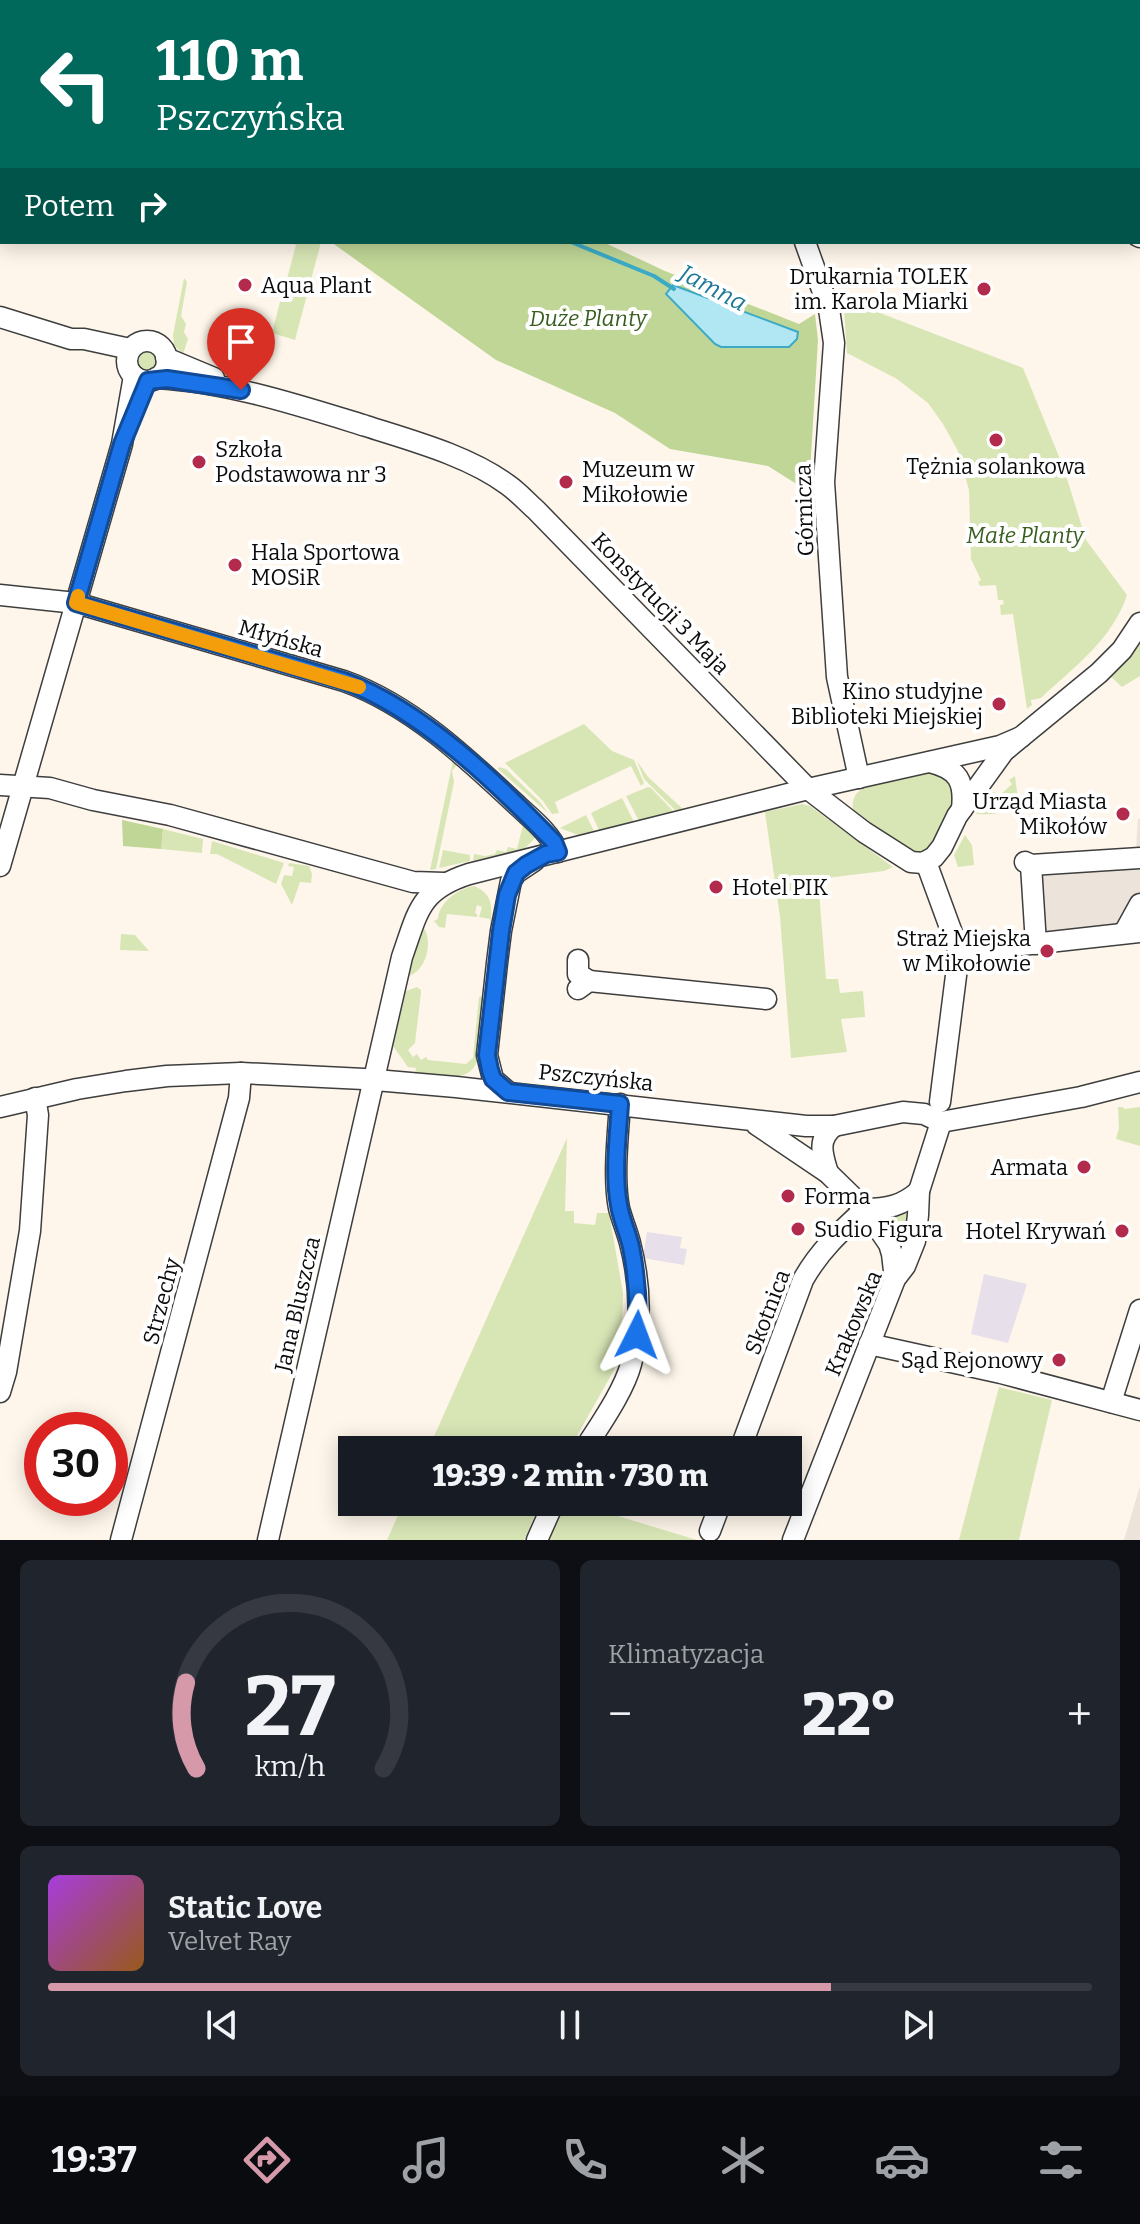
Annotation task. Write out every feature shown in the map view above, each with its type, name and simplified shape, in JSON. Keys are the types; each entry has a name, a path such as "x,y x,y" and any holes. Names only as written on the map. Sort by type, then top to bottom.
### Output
{"street":[{"name":"Górnicza","path":"806,244 829,309 834,343 824,482 837,677 859,778"},
{"name":"Konstytucji 3 Maja","path":"0,317 71,339 84,339 139,369 295,404 442,452 507,484 808,789 857,826"},
{"path":"0,866 122,444 139,369 136,344 150,341 158,344 166,358 162,373 139,369"},
{"name":"Konstytucji 3 Maja","path":"166,358 241,390"},
{"name":"Młyńska","path":"0,595 76,603 344,681 374,693 411,716 508,797 554,842 552,853"},
{"path":"859,778 848,801 857,826 905,859 926,862 942,847 962,809 1004,751 1099,673 1122,650 1140,623"},
{"path":"373,1079 402,957 418,912 427,898 444,883 469,874 808,789 1000,746 1021,737"},
{"path":"930,762 951,770 960,780 964,794 962,809"},
{"path":"0,785 50,788 170,815 396,878 444,883"},
{"path":"456,1087 473,1078 487,1055 501,931 507,895 516,873 552,853"},
{"path":"1033,944 1028,864 1140,858"},
{"name":"Krakowska","path":"793,1540 895,1279 905,1266 915,1241 919,1191 940,1112 959,952 926,862"},
{"path":"469,874 487,881 497,894 501,931"},
{"path":"396,878 414,895 418,912"},
{"path":"959,952 1132,933 1140,904"},
{"path":"582,974 766,999"},
{"path":"341,1077 365,1067 380,1053"},
{"path":"380,1053 389,1075 402,1084"},
{"path":"487,1055 493,1079 508,1092"},
{"name":"Pszczyńska","path":"0,1107 77,1089 139,1080 241,1073 373,1079 806,1126 834,1126 903,1112 940,1112"},
{"name":"Strzechy","path":"121,1540 239,1098 241,1073"},
{"name":"Jana Bluszcza","path":"268,1540 373,1079"},
{"path":"940,1112 1081,1097 1140,1082"},
{"path":"0,1392 30,1231 38,1115 35,1098"},
{"path":"592,1436 630,1367 637,1335 639,1299 636,1274 617,1191 620,1104"},
{"name":"Pszczyńska","path":"750,1120 828,1173 865,1209 889,1244 895,1279"},
{"path":"828,1173 821,1142 825,1132 834,1126"},
{"path":"865,1209 892,1207 919,1191"},
{"name":"Skotnica","path":"745,1436 803,1280 826,1246 865,1209"},
{"path":"1111,1402 1140,1310"},
{"path":"869,1344 1001,1373 1140,1410"},
{"path":"537,1540 548,1516"},
{"path":"710,1531 716,1516"}],"shaded area":[{"path":"1138,819 1140,937 1030,948 1025,861 1136,849"},
{"path":"647,1232 682,1237 680,1248 687,1249 684,1265 643,1258"},
{"path":"984,1274 1027,1284 1008,1343 971,1334"},
{"path":"1140,1486 1140,1540 1124,1540"}],"green space":[{"path":"293,244 320,244 295,340 272,333 280,302 289,297 291,289 287,279 296,245"},
{"name":"Duże Planty","path":"334,244 607,244 665,271 799,324 815,314 818,340 809,489 768,466 670,449 615,413 496,360"},
{"path":"184,278 187,282 181,316 186,324 184,332 188,339 183,354 174,345 173,335"},
{"name":"Małe Planty","path":"849,301 1023,368 1064,469 1086,540 1127,595 1102,639 1041,698 1031,700 1032,705 1027,709 1013,614 1001,615 1000,605 1004,604 1003,600 998,600 996,585 980,586 978,582 981,580 971,559 969,490 958,451 928,403 897,379 847,353 844,310"},
{"path":"146,351 153,354 156,361 153,368 146,371 139,368 136,361 139,354"},
{"path":"1140,644 1140,676 1122,687 1111,677"},
{"path":"584,724 612,751 634,760 644,783 641,786 631,766 555,802 559,813 552,814 505,763"},
{"path":"454,756 460,761 452,771 454,782 436,869 430,870"},
{"path":"637,761 648,777 683,809 676,811 644,779"},
{"path":"498,769 506,769 548,813"},
{"path":"934,772 947,775 956,799 926,851 913,855 855,815 855,796 868,786"},
{"path":"1015,776 1018,800 1013,805 999,813 976,814 981,804 994,792 999,796 1012,784 1009,780"},
{"path":"648,787 674,812 639,821 626,796"},
{"path":"622,798 634,822 599,830 591,813"},
{"path":"802,804 810,806 893,867 884,871 818,879 826,979 838,979 840,993 863,991 865,1017 841,1019 847,1052 791,1058 780,917 765,812"},
{"path":"586,815 594,831 578,835 560,828"},
{"path":"122,820 163,829 161,849 123,846"},
{"path":"520,821 536,837 525,848 473,861 474,854 485,856 495,854 497,850 506,852 508,847 517,849 523,825 519,824"},
{"path":"163,829 203,839 202,853 161,849"},
{"path":"965,835 972,845 974,865 958,867 954,855"},
{"path":"212,841 284,863 276,884 217,854 210,854"},
{"path":"443,850 470,855 470,861 439,868"},
{"path":"289,863 309,866 312,874 311,883 300,882 292,905 281,884 284,875 292,876 294,867 288,866"},
{"path":"474,886 489,898 491,909 490,929 490,919 479,917 482,907 477,905 477,917 447,914 445,928 439,927 434,921 446,902 456,893"},
{"path":"424,928 428,948 424,962 409,976 418,940"},
{"path":"121,934 135,935 149,951 120,950"},
{"path":"417,987 421,993 415,1043 408,1050 413,1057 417,1054 421,1060 426,1057 428,1060 466,1064 473,1058 479,997 485,996 478,1058 468,1073 452,1077 415,1074 416,1068 408,1067 393,1046 406,991"},
{"path":"1118,1107 1140,1107 1140,1146 1116,1139"},
{"path":"567,1138 565,1211 574,1211 574,1223 595,1225 597,1213 609,1213 623,1293 622,1329 614,1370 577,1436 434,1436"},
{"path":"909,1206 908,1236 901,1234 892,1238 879,1220"},
{"path":"999,1387 1052,1400 1019,1540 959,1540"},
{"path":"398,1516 535,1516 524,1540 387,1540"},
{"path":"554,1516 618,1516 697,1540 543,1540"}],"water":[{"path":"673,285 798,332 797,339 789,347 721,347 666,294"}],"waterway":[{"name":"Jamna","path":"576,244 654,276 674,289"}],"slow traffic":[{"path":"78,596 76,603 359,687"}],"place":[{"name":"Aqua Plant","path":"245,285"},
{"name":"Drukarnia TOLEK im. Karola Miarki","path":"984,289"},
{"name":"Tężnia solankowa","path":"996,440"},
{"name":"Szkoła Podstawowa nr 3","path":"199,462"},
{"name":"Muzeum w Mikołowie","path":"566,482"},
{"name":"Hala Sportowa MOSiR","path":"235,565"},
{"name":"Kino studyjne Biblioteki Miejskiej","path":"999,704"},
{"name":"Urząd Miasta Mikołów","path":"1123,814"},
{"name":"Hotel PIK","path":"716,887"},
{"name":"Straż Miejska w Mikołowie","path":"1047,951"},
{"name":"Armata","path":"1084,1167"},
{"name":"Forma","path":"788,1196"},
{"name":"Sudio Figura","path":"798,1229"},
{"name":"Hotel Krywań","path":"1122,1231"},
{"name":"Sąd Rejonowy","path":"1059,1360"}],"route":[{"path":"241,390 167,379 148,381 122,444 76,603 344,681 374,693 411,716 487,777 554,842 558,852 546,854 526,865 511,881 501,931 487,1055 493,1079 508,1092 620,1104 617,1191 636,1274 639,1299 637,1335"}]}
